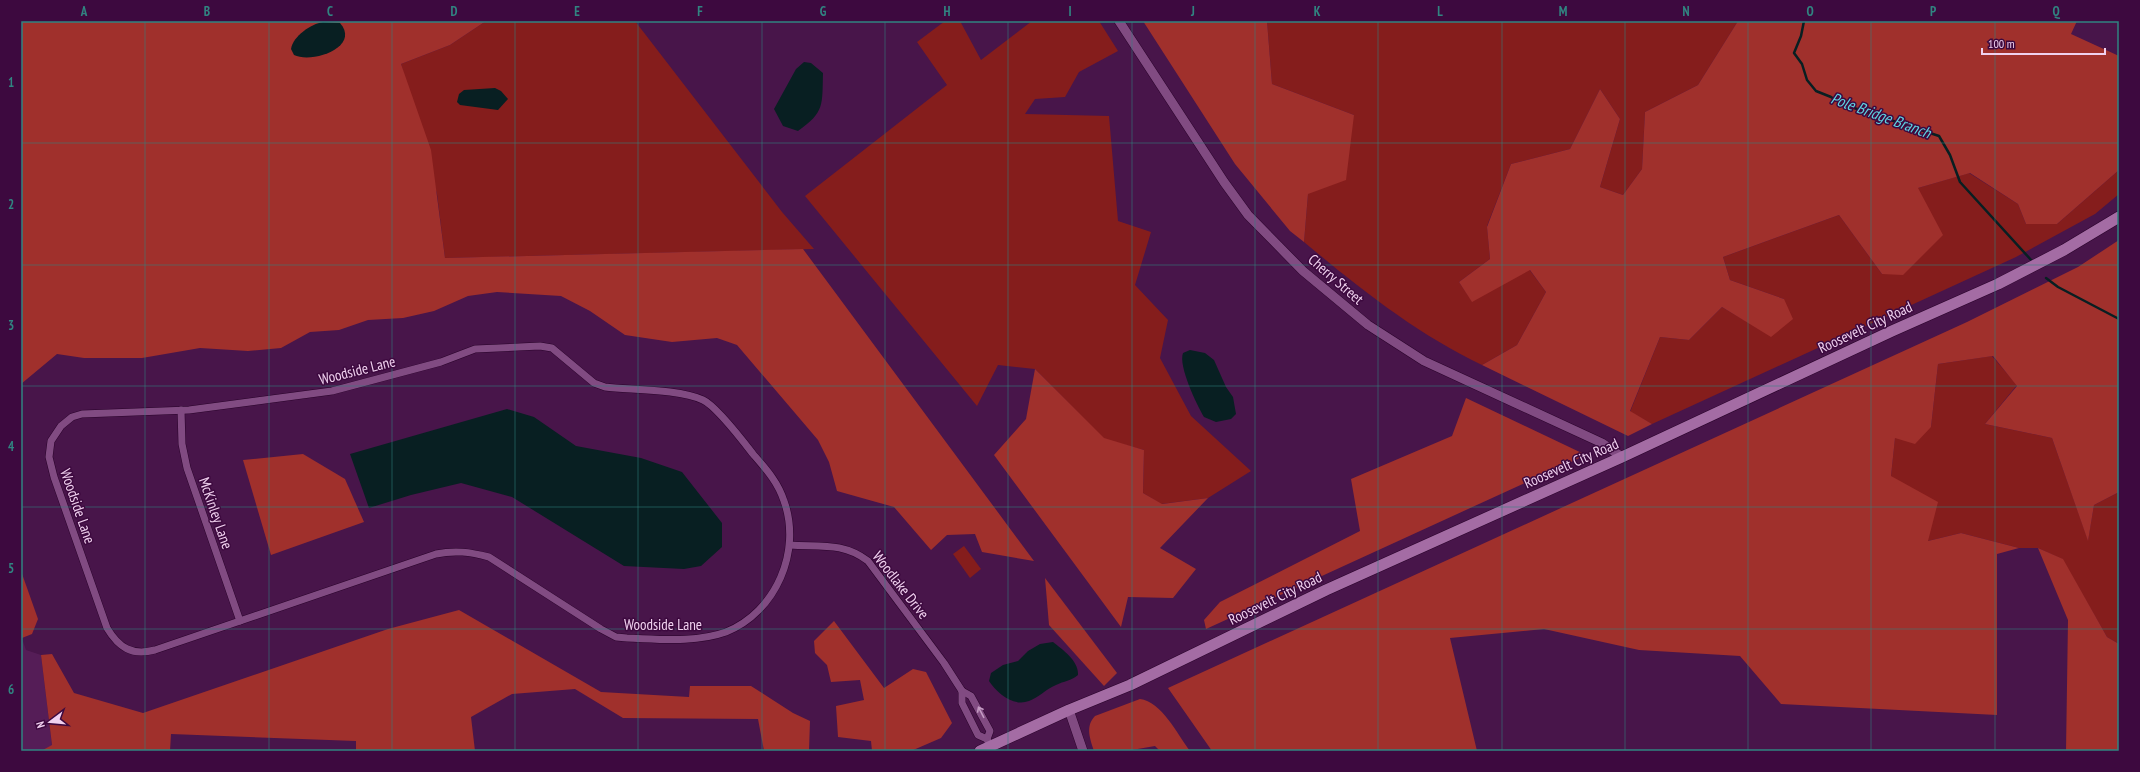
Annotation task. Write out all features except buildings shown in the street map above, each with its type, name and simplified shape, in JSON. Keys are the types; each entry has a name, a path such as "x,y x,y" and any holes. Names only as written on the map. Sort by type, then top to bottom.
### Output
{"main road":[{"name":"Roosevelt City Road","path":"980,751 989,742 1130,685 1367,571 1622,457 1892,330 1998,284 2064,250 2119,217"}],"street":[{"name":"Cherry Street","path":"1119,21 1224,182 1248,215 1303,271 1368,325 1424,361 1602,443 1622,457"},
{"name":"Woodside Lane","path":"540,346 552,348 594,383 605,387 684,394 705,401 775,480 790,518 790,545 786,567 780,582 758,610 739,625 726,632 697,638 616,637 601,629 489,557 468,551 450,551 436,554 143,653 121,647 107,628 54,477 49,457 51,441 61,426 72,417 90,412 181,410 332,391 441,362 475,349 540,346"},
{"name":"McKinley Lane","path":"181,410 182,444 187,468 240,621"},
{"name":"Woodlake Drive","path":"790,545 843,548 853,551 868,561 944,663 962,691 971,696 980,709 990,731 989,742 978,735 962,703 962,691"},
{"path":"1069,710 1083,751"}],"shaded area":[{"path":"21,21 486,21 450,45 401,64 431,150 445,258 803,249 1034,561 982,552 975,534 947,535 931,550 894,507 837,491 829,462 818,440 737,345 717,338 672,342 625,335 590,311 561,296 497,292 468,296 434,311 403,318 368,320 339,330 310,332 281,348 248,351 200,348 142,358 84,358 57,354 21,384"},
{"path":"486,21 635,21 782,212 814,249 445,258 437,194 401,64 450,45"},
{"path":"945,21 960,21 981,60 1032,21 1099,21 1118,51 1079,72 1065,97 1035,99 1025,114 1109,116 1118,221 1151,232 1135,285 1168,320 1160,358 1191,416 1251,471 1208,498 1161,504 1143,493 1144,450 1104,439 1035,369 998,365 977,406 805,196 947,85 917,42"},
{"path":"1143,21 1267,21 1272,84 1354,115 1346,180 1308,194 1304,242 1290,231 1235,164"},
{"path":"1267,21 1738,21 1698,85 1645,112 1642,169 1623,195 1600,187 1620,119 1600,89 1570,149 1511,164 1487,226 1490,259 1459,282 1472,301 1529,269 1546,292 1517,345 1482,365 1458,353 1412,325 1367,293 1304,242 1308,194 1354,115 1272,84"},
{"path":"1738,21 2077,21 2071,34 2119,56 2119,170 2057,224 2026,224 2018,204 1970,173 1918,188 1943,235 1903,275 1882,274 1839,215 1723,257 1730,280 1784,299 1793,319 1771,337 1722,307 1689,340 1660,337 1630,411 1652,424 1628,436 1482,365 1517,345 1546,292 1530,270 1472,302 1459,282 1490,259 1487,227 1511,164 1570,149 1600,89 1620,119 1600,187 1623,195 1642,169 1645,112 1698,85"},
{"path":"323,22 340,23 345,32 344,39 339,46 332,51 312,57 294,55 291,49 292,44 299,35 313,25"},
{"path":"804,62 811,63 823,73 822,100 818,113 798,131 783,126 774,109 796,69"},
{"path":"495,88 501,91 508,99 498,110 460,105 457,102 459,94 464,90"},
{"path":"2119,170 2119,194 2095,214 2016,257 1652,424 1630,412 1660,337 1689,340 1722,307 1771,336 1784,299 1730,280 1723,257 1839,215 1882,274 1918,188 1969,173 2018,204 2026,224 2057,224"},
{"path":"2119,240 2119,492 2094,505 2088,541 2052,438 1985,424 2017,386 1993,356 1938,364 1931,427 1915,444 1895,438 1891,476 1938,502 1928,541 1961,533 2019,548 1997,554 1997,715 1781,704 1740,656 1639,650 1544,629 1450,638 1477,751 1212,751 1168,688 1967,322 2078,267"},
{"path":"1190,350 1205,353 1214,360 1226,387 1233,397 1236,414 1231,419 1216,422 1204,417 1189,385 1183,367 1183,353"},
{"path":"1992,356 2017,385 1985,424 2052,438 2088,540 2094,505 2119,492 2119,644 2107,637 2062,559 2038,548 2019,548 1961,533 1928,541 1891,476 1895,437 1931,427 1938,364"},
{"path":"1035,369 1104,438 1144,450 1143,493 1162,504 1208,498 1160,548 1196,569 1173,598 1128,597 1121,627 994,455 1026,419"},
{"path":"1466,398 1586,455 1206,629 1204,620 1220,602 1360,531 1351,479 1452,436"},
{"path":"507,409 534,417 576,446 641,458 682,472 722,523 722,547 701,566 684,569 624,566 512,497 461,483 411,495 369,508 350,454"},
{"path":"303,454 345,479 364,522 271,555 243,460"},
{"path":"964,546 981,569 970,578 953,554"},
{"path":"2038,548 2063,559 2107,637 2119,644 2119,751 2066,751 2068,620"},
{"path":"21,571 38,619 32,634 22,638"},
{"path":"1045,578 1117,673 1104,686 1049,625"},
{"path":"459,610 601,692 689,697 690,686 751,686 793,713 810,721 809,751 764,751 758,719 623,718 575,689 512,694 471,717 475,751 356,751 356,741 171,734 170,751 41,751 52,745 41,655 52,654 74,693 143,713 388,629"},
{"path":"834,621 884,688 913,669 926,672 952,723 941,738 911,751 872,751 871,741 838,737 836,706 864,700 860,680 831,682 827,665 815,653 814,641"},
{"path":"21,636 26,650 41,655 52,746 41,751 21,751"},
{"path":"1053,642 1066,652 1073,661 1078,670 1078,675 1052,687 1032,700 1023,702 1017,702 1006,698 996,690 989,681 991,673 1003,665 1018,661 1028,651 1040,644"},
{"path":"1140,699 1148,701 1162,712 1190,751 1160,751 1155,746 1126,751 1094,751 1089,728 1095,716"}],"waterway":[{"name":"Pole Bridge Branch","path":"1804,21 1801,36 1794,53 1802,64 1807,80 1816,91 1831,97 1842,104 1939,136 1950,155 1960,182 2032,261"},
{"name":"Pole Bridge Branch","path":"2046,278 2058,287 2119,319"}]}
